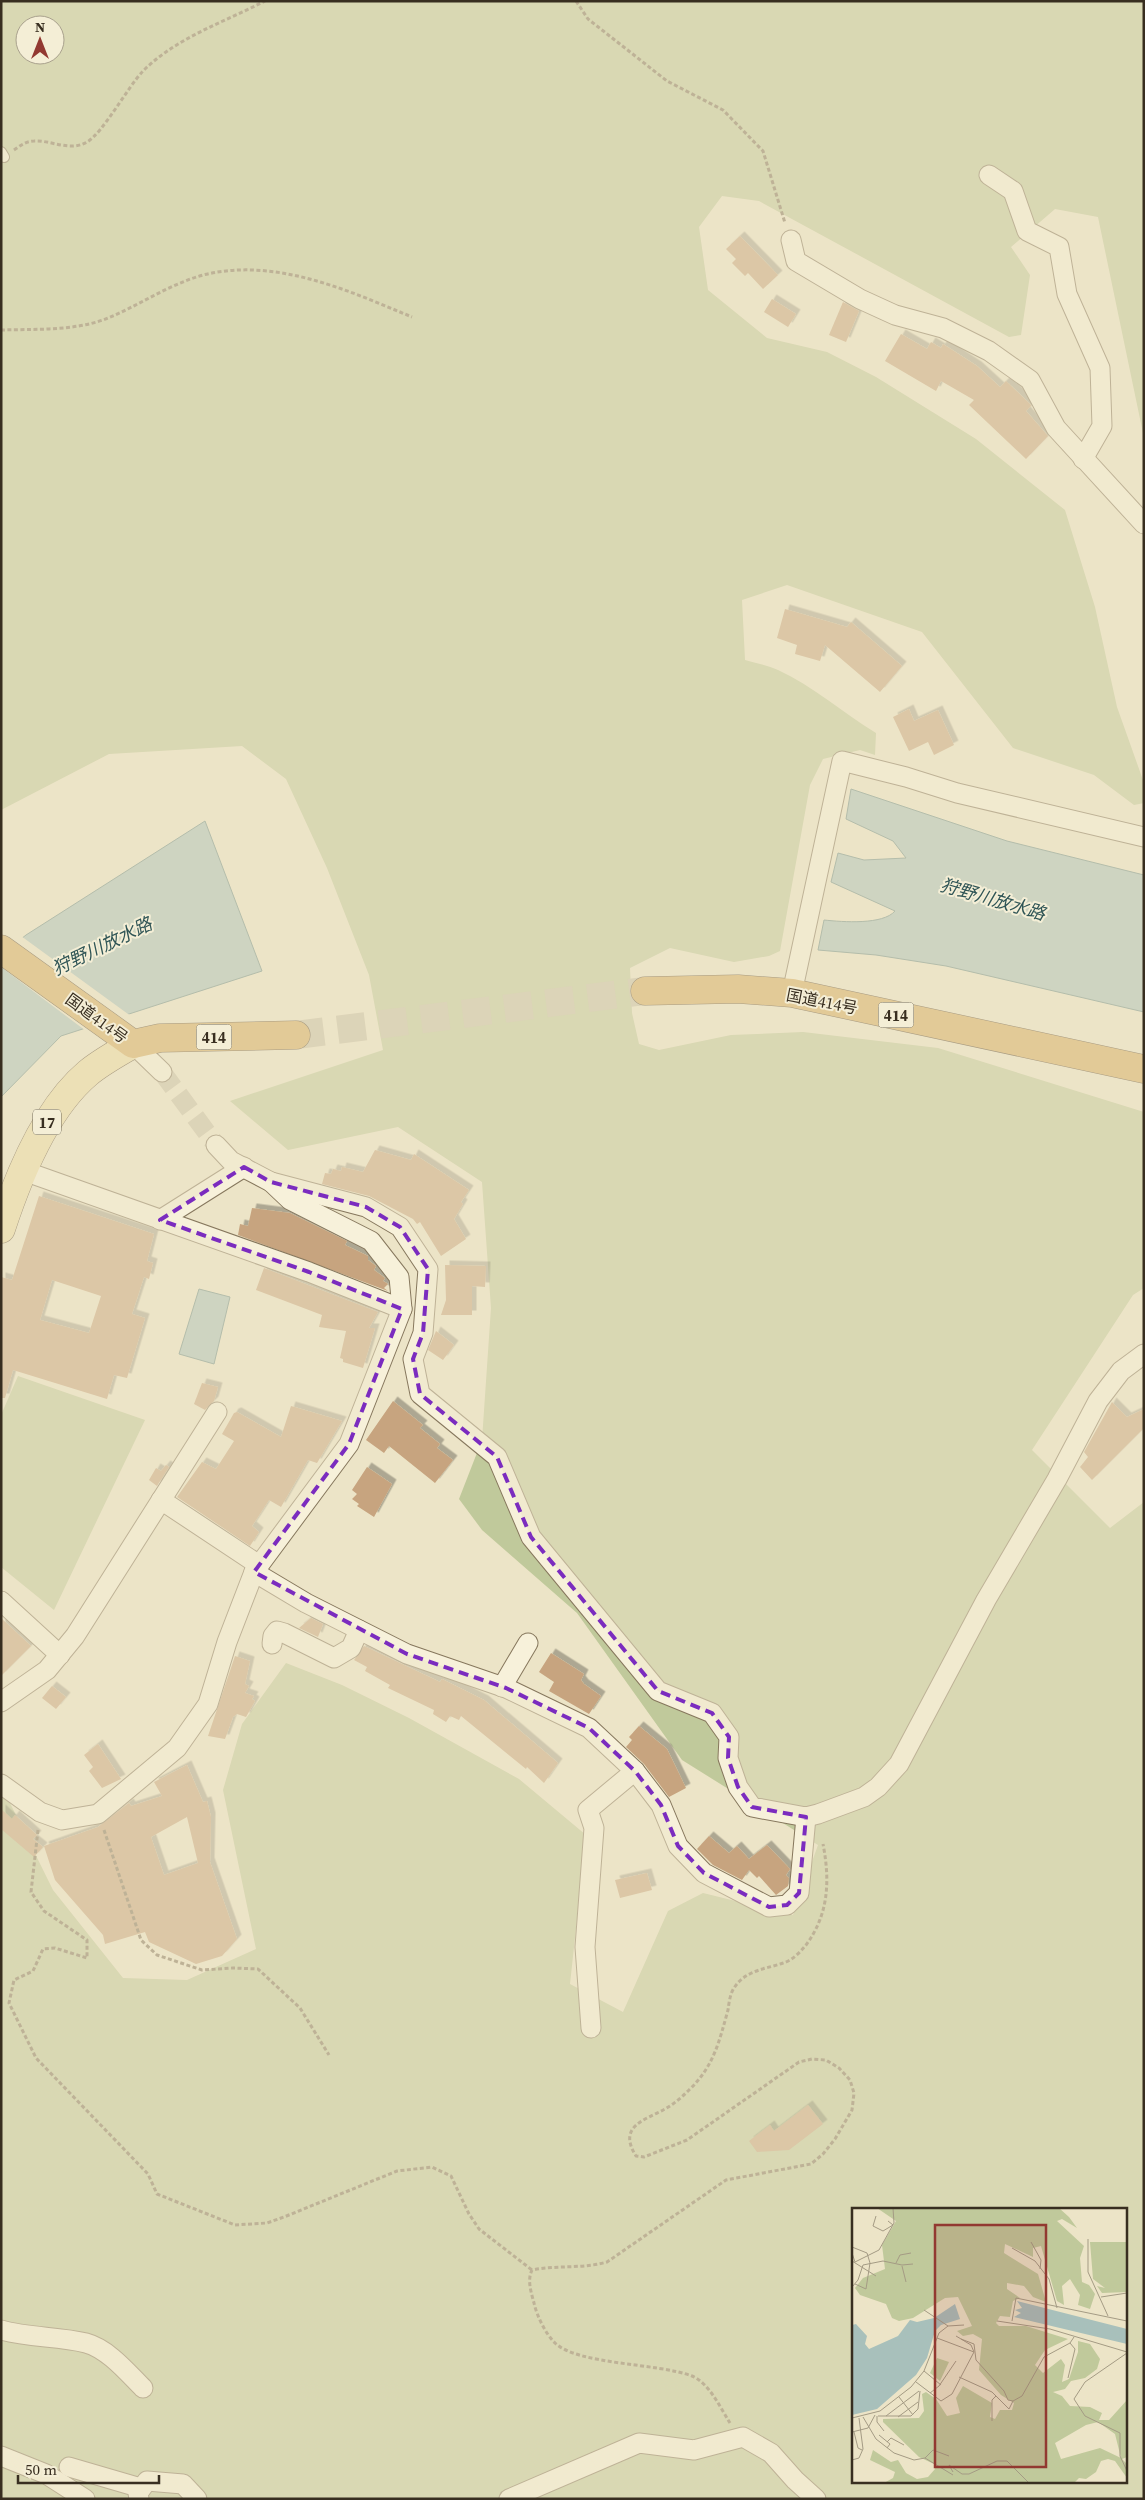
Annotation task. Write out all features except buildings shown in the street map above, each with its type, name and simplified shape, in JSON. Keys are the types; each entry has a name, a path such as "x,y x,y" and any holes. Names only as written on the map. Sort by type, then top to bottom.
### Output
{"highway":[{"name":"国道414号","path":"1,949 123,1037 296,1035"},
{"name":"国道414号","path":"645,991 738,989 792,993 1144,1068"}],"main road":[{"name":"17","path":"1,1229 11,1200 46,1123 67,1094 123,1037"}],"street":[{"path":"989,175 1013,190 1027,231 1059,246 1066,294 1100,368 1102,426 1082,459"},
{"path":"791,240 796,261 852,294 895,315 943,328 989,351 1030,380 1056,428 1082,459 1144,524"},
{"path":"792,993 842,761 906,777 957,793 1144,838"},
{"path":"123,1037 162,1072"},
{"path":"216,1145 231,1161 271,1182 366,1206 400,1227 428,1270 422,1333 413,1359 420,1394 496,1457 532,1537 658,1691 712,1713 729,1737 728,1758 738,1787 752,1807 812,1815 864,1797 878,1787 899,1764 986,1600 1057,1479 1098,1401 1121,1371 1144,1354"},
{"path":"160,1220 244,1168"},
{"path":"24,1171 309,1272 402,1310"},
{"path":"1,1784 40,1812 62,1820 98,1814 177,1748 208,1704 227,1642 256,1568 349,1444 402,1310 399,1277 371,1240 290,1200 271,1182"},
{"path":"1,1702 48,1670 75,1636 217,1412"},
{"path":"161,1500 306,1603 407,1654 502,1686 590,1728 635,1771 661,1805 678,1846 704,1872 769,1907 787,1905 799,1893 812,1815"},
{"path":"1,1601 60,1655"},
{"path":"272,1644 273,1636 277,1632 284,1633 334,1658 350,1648 359,1630"},
{"path":"502,1686 528,1643"},
{"path":"595,2017 585,1948 594,1828 588,1810 635,1771"},
{"path":"1,2330 18,2335 87,2343 123,2367 143,2388"},
{"path":"509,2499 639,2444 694,2450 743,2437 771,2453 795,2480 816,2499"},
{"path":"1,2456 46,2474 85,2499"},
{"path":"69,2467 140,2494 147,2481 183,2484 197,2499"}],"path":[{"path":"2,155 25,143 35,141 74,146 87,142 98,131 133,82 168,49 265,1"},
{"path":"576,1 588,19 667,81 723,110 763,152 791,240"},
{"path":"1,330 78,326 103,320 175,285 204,275 232,271 289,274 324,283 412,317"},
{"path":"40,1812 31,1892 44,1911 87,1940 86,1958 55,1948 43,1949 33,1971 14,1980 9,2004 36,2058 148,2174 157,2194 235,2225 268,2222 397,2171 432,2167 451,2176 469,2214 479,2228 532,2270 589,2267 607,2262 726,2180 810,2164 823,2154 835,2139 852,2110 854,2093 850,2080 839,2068 826,2060 812,2059 799,2062 774,2078 686,2140 644,2157 636,2156 631,2148 630,2134 634,2125 667,2108 689,2091 707,2070 714,2057 733,1989 742,1977 788,1961 800,1952 816,1932 825,1910 828,1886 812,1815"},
{"path":"98,1814 141,1940 157,1955 202,1970 258,1969 300,2008 329,2055"},
{"path":"532,2270 529,2275 536,2311 556,2344 587,2357 656,2367 693,2376 704,2384 736,2432 743,2437"}],"highlighted area":[{"path":"244,1167 271,1182 366,1207 400,1227 428,1269 423,1333 413,1359 420,1394 497,1457 531,1537 658,1691 712,1713 729,1737 728,1758 738,1787 752,1807 806,1817 799,1893 787,1905 769,1907 704,1873 678,1846 661,1805 635,1771 589,1728 506,1688 407,1654 254,1572 349,1444 402,1309 309,1272 160,1220"}],"green space":[{"path":"1,1 1144,1 1144,438 1098,217 1055,209 1011,247 1030,275 1021,335 1009,337 759,201 722,196 699,227 708,290 767,338 827,352 876,377 976,439 1065,510 1095,607 1117,707 1144,783 1144,803 1134,805 1094,775 1013,748 922,632 787,585 742,600 745,660 770,667 791,676 876,733 875,755 860,750 823,759 810,785 780,951 769,956 734,962 670,948 630,968 632,1013 639,1044 659,1050 731,1035 803,1032 938,1048 1144,1112 1144,1288 1133,1295 1032,1450 1110,1528 1144,1502 1144,2499 1,2499 1,1794 8,1799 53,1890 123,1978 187,1980 256,1949 223,1790 242,1724 286,1663 342,1685 409,1718 519,1779 586,1835 570,1984 623,2012 668,1911 703,1893 793,1915 818,1845 682,1760 577,1613 482,1530 459,1499 482,1440 491,1308 482,1182 398,1127 288,1150 230,1101 383,1050 369,975 327,868 286,779 242,746 109,754 1,810"},
{"path":"18,1376 145,1420 54,1610 1,1567 1,1415"}],"water":[{"name":"狩野川放水路","path":"851,789 1007,841 1144,875 1144,1012 946,966 876,955 818,950 824,920 872,921 882,919 895,911 831,882 838,853 864,860 906,858 893,841 846,819"},
{"name":"狩野川放水路","path":"205,821 262,971 61,1036 1,1097 1,955 26,935"},
{"path":"199,1289 230,1297 214,1364 179,1354"}],"pier":[{"path":"21,936 133,1016 86,1031 1,967 1,951"}],"tunnel":[{"path":"296,1035 645,991"},
{"path":"162,1072 216,1145"}]}
